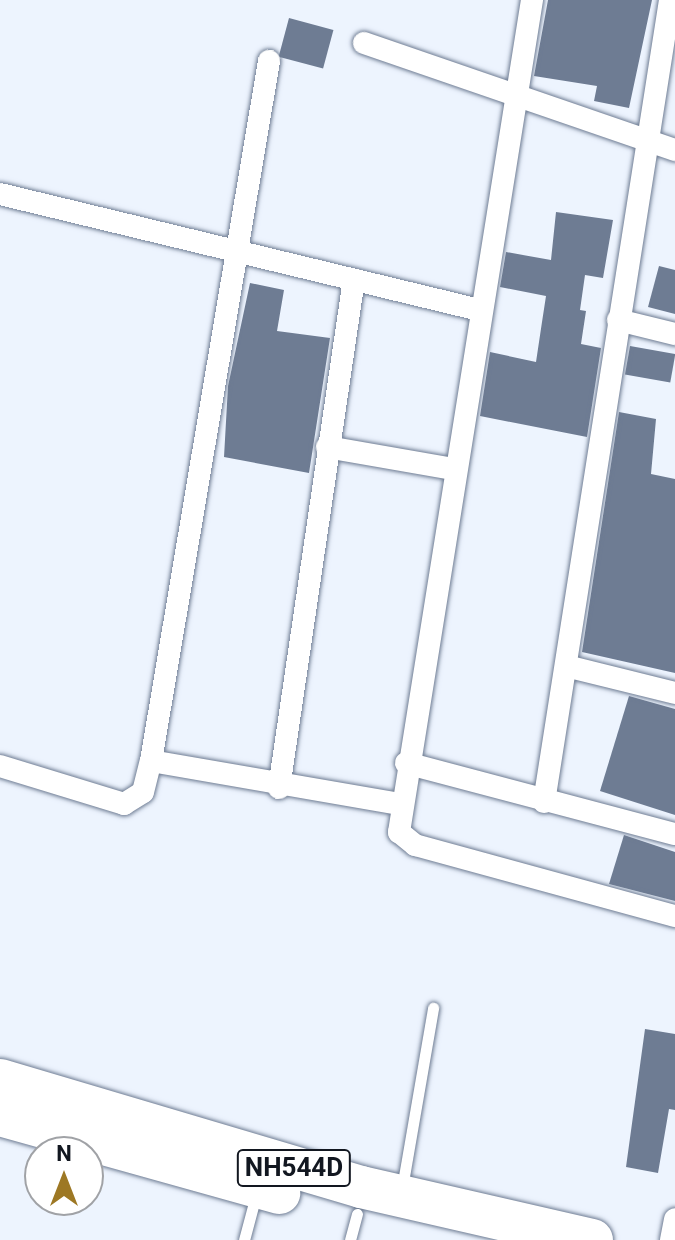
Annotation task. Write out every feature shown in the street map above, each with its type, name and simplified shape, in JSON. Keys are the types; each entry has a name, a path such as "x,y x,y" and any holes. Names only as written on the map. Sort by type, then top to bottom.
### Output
{"highway":[{"name":"NH544D","path":"0,1080 400,1197 592,1240"},
{"name":"NH544D","path":"0,1115 258,1187 354,1227 466,1240"}],"street":[{"path":"532,0 513,92 478,310 406,763 399,832 415,845 675,916"},
{"path":"544,802 647,141 669,37 670,0"},
{"path":"364,43 675,150"},
{"path":"0,766 124,804 143,792 151,761 269,61"},
{"path":"0,194 478,310"},
{"path":"279,788 354,279"},
{"path":"618,320 675,334"},
{"path":"327,447 453,469"},
{"path":"566,666 675,693"},
{"path":"151,761 279,788 400,804"},
{"path":"406,763 544,802 675,834"},
{"path":"671,1240 675,1219"}],"lane":[{"path":"400,1197 433,1008"},
{"path":"244,1240 258,1187"}],"building":[{"path":"548,0 652,0 629,108 594,101 597,86 534,76"},
{"path":"289,18 333,30 323,69 279,57"},
{"path":"556,212 613,220 603,278 585,275 580,310 586,311 581,344 601,348 587,437 480,416 490,352 536,362 546,296 500,287 506,252 551,260"},
{"path":"659,266 675,270 675,314 648,307"},
{"path":"250,283 284,290 277,331 330,338 309,473 224,457 228,386"},
{"path":"630,346 675,354 670,383 625,375"},
{"path":"619,412 656,419 651,474 675,479 675,673 582,652"},
{"path":"629,696 675,709 675,815 600,791"},
{"path":"624,835 675,852 675,901 609,884"},
{"path":"645,1029 675,1034 675,1110 669,1109 658,1173 626,1167"}]}
